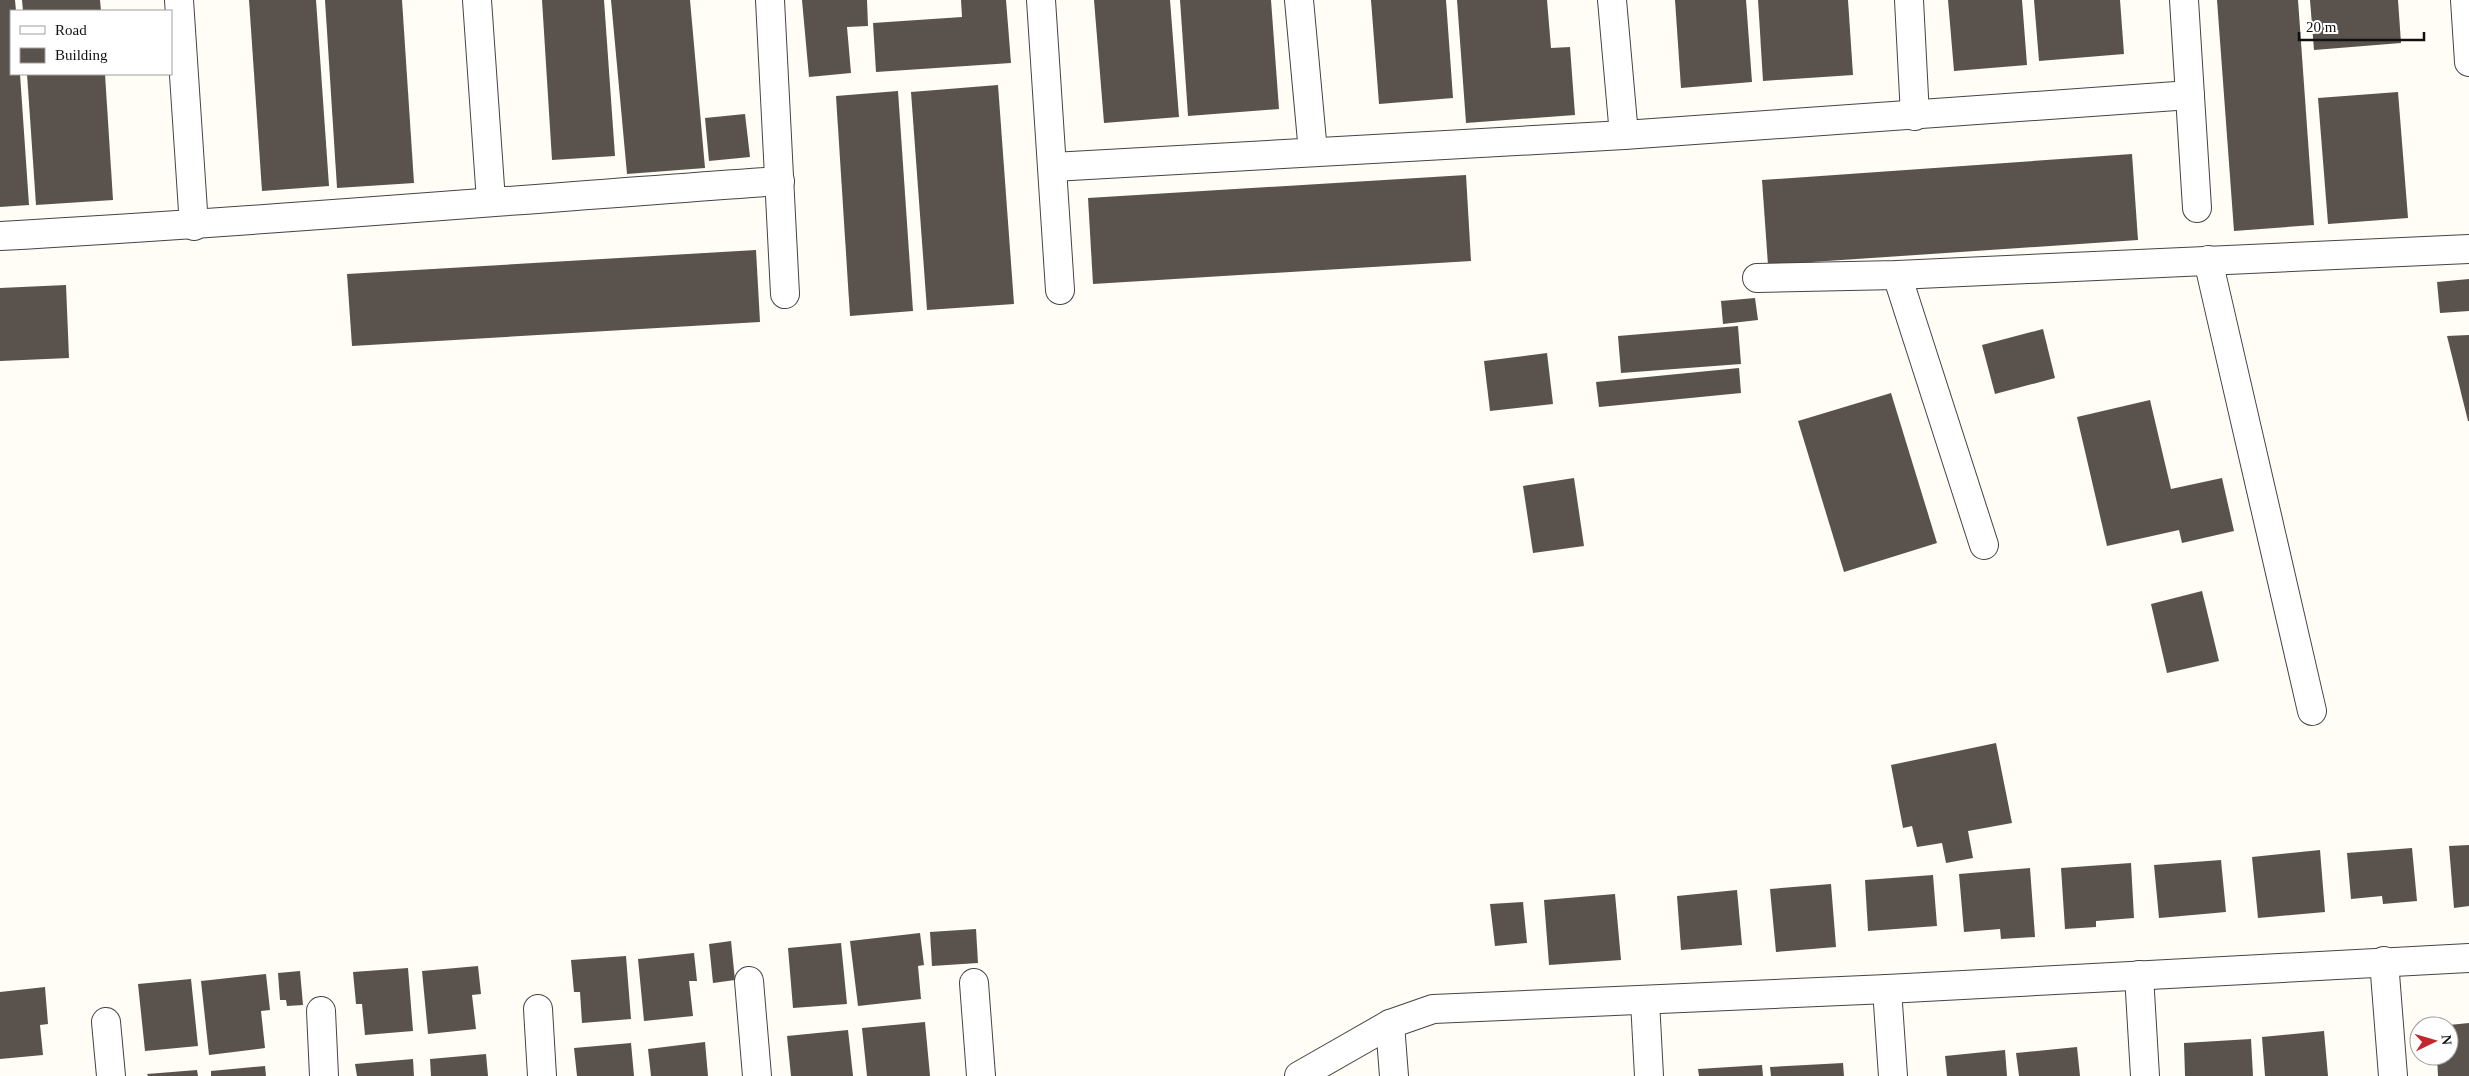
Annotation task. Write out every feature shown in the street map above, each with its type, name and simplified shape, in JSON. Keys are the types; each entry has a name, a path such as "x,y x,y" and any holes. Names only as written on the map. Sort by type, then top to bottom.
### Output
{"street":[{"path":"179,0 194,226"},
{"path":"478,0 490,201"},
{"path":"770,0 785,294"},
{"path":"1041,0 1060,290"},
{"path":"1299,0 1313,152"},
{"path":"1612,0 1624,135"},
{"path":"1909,0 1915,116"},
{"path":"2184,0 2197,208"},
{"path":"2465,0 2469,62"},
{"path":"1053,167 1624,135 1915,116 2190,95"},
{"path":"0,236 194,226 490,201 780,181"},
{"path":"1757,278 1896,274 2469,249"},
{"path":"2208,260 2312,711"},
{"path":"1896,274 1984,546"},
{"path":"1299,1076 1390,1024 1434,1009 1645,1001 2469,958"},
{"path":"2384,962 2393,1076"},
{"path":"2139,975 2145,1076"},
{"path":"749,981 757,1076"},
{"path":"974,983 982,1076"},
{"path":"1887,989 1893,1076"},
{"path":"1645,1001 1649,1076"},
{"path":"538,1010 542,1076"},
{"path":"321,1011 324,1076"},
{"path":"106,1022 110,1076"},
{"path":"1390,1024 1394,1076"}],"building":[{"path":"0,0 15,0 16,10 10,10 10,75 20,75 29,205 0,207"},
{"path":"22,0 100,0 101,10 23,10"},
{"path":"249,0 316,0 329,186 262,191"},
{"path":"325,0 402,0 414,183 337,188"},
{"path":"542,0 604,0 615,156 552,160"},
{"path":"611,0 690,0 705,168 627,174"},
{"path":"802,0 867,0 868,26 847,27 851,73 809,77"},
{"path":"961,0 1006,0 1011,63 876,72 873,23 962,17"},
{"path":"1094,0 1170,0 1179,117 1104,123"},
{"path":"1180,0 1271,0 1279,109 1188,116"},
{"path":"1371,0 1446,0 1453,98 1379,104"},
{"path":"1457,0 1547,0 1551,48 1570,47 1575,115 1466,123"},
{"path":"1675,0 1746,0 1752,82 1681,88"},
{"path":"1758,0 1848,0 1853,75 1763,81"},
{"path":"1948,0 2022,0 2027,65 1954,71"},
{"path":"2034,0 2120,0 2124,54 2039,61"},
{"path":"2217,0 2298,0 2314,225 2234,231"},
{"path":"2310,0 2398,0 2401,43 2314,50"},
{"path":"27,75 105,75 113,200 36,205"},
{"path":"998,85 1014,304 927,310 911,92"},
{"path":"898,91 913,311 850,316 836,96"},
{"path":"2398,92 2408,218 2328,224 2318,98"},
{"path":"745,114 750,157 709,161 705,118"},
{"path":"2132,154 2138,240 1768,265 1762,180"},
{"path":"1466,175 1471,261 1093,284 1088,198"},
{"path":"756,250 760,322 352,346 347,274"},
{"path":"2469,279 2469,311 2440,313 2437,282"},
{"path":"66,285 69,358 0,361 0,288"},
{"path":"1755,298 1758,320 1723,324 1721,301"},
{"path":"1738,326 1741,364 1621,373 1618,336"},
{"path":"2043,329 2055,378 1995,394 1982,345"},
{"path":"2469,335 2469,421 2468,421 2447,336"},
{"path":"1547,353 1553,404 1490,411 1484,361"},
{"path":"1739,368 1741,393 1599,407 1596,382"},
{"path":"1891,393 1937,543 1844,572 1798,421"},
{"path":"2150,400 2171,489 2222,478 2234,531 2182,543 2179,530 2107,546 2077,417"},
{"path":"1574,478 1584,546 1533,553 1523,486"},
{"path":"2202,591 2219,661 2167,673 2151,604"},
{"path":"1996,743 2012,823 1968,831 1973,858 1946,863 1942,843 1917,847 1912,826 1903,828 1891,765"},
{"path":"2469,845 2469,906 2454,908 2449,846"},
{"path":"2412,848 2417,901 2383,904 2382,896 2351,899 2347,853"},
{"path":"2320,850 2325,912 2258,918 2252,857"},
{"path":"2221,860 2226,912 2159,918 2154,865"},
{"path":"2131,863 2134,918 2096,921 2096,927 2065,929 2061,868"},
{"path":"2030,868 2035,937 2001,939 2000,929 1964,932 1959,874"},
{"path":"1933,875 1937,926 1868,931 1865,880"},
{"path":"1831,884 1836,947 1776,952 1770,889"},
{"path":"1737,890 1742,945 1681,950 1677,896"},
{"path":"1615,894 1621,960 1549,965 1544,900"},
{"path":"1523,902 1527,943 1495,946 1490,904"},
{"path":"976,929 978,963 932,966 930,932"},
{"path":"920,933 924,965 918,966 921,999 858,1006 850,941"},
{"path":"731,941 735,980 713,983 709,944"},
{"path":"841,943 847,1004 793,1008 788,948"},
{"path":"694,953 697,981 689,981 693,1016 644,1021 638,959"},
{"path":"626,956 631,1019 582,1023 580,992 574,992 571,960"},
{"path":"478,966 481,994 472,995 476,1029 428,1034 422,971"},
{"path":"408,968 413,1031 365,1035 362,1004 356,1004 353,972"},
{"path":"300,971 303,1005 287,1006 286,1000 280,1000 278,973"},
{"path":"266,974 270,1010 261,1011 265,1048 209,1055 201,981"},
{"path":"191,979 198,1046 145,1051 138,984"},
{"path":"45,987 48,1024 40,1025 43,1055 0,1059 0,992"},
{"path":"925,1022 930,1076 867,1076 862,1028"},
{"path":"2469,1023 2469,1076 2438,1076 2438,1066 2459,1066 2459,1024"},
{"path":"848,1030 853,1076 791,1076 787,1036"},
{"path":"2324,1031 2328,1076 2265,1076 2262,1037"},
{"path":"2251,1039 2253,1076 2185,1076 2184,1043"},
{"path":"705,1042 708,1076 651,1076 648,1049"},
{"path":"631,1043 634,1076 577,1076 574,1048"},
{"path":"2077,1047 2080,1076 2019,1076 2016,1053"},
{"path":"2005,1050 2007,1076 1947,1076 1945,1056"},
{"path":"486,1054 488,1076 431,1076 430,1059"},
{"path":"413,1059 414,1076 357,1076 355,1064"},
{"path":"1843,1063 1844,1076 1771,1076 1770,1067"},
{"path":"1762,1065 1763,1076 1699,1076 1698,1069"},
{"path":"265,1066 266,1076 211,1076 211,1071"},
{"path":"197,1070 198,1076 148,1076 147,1074"}]}
